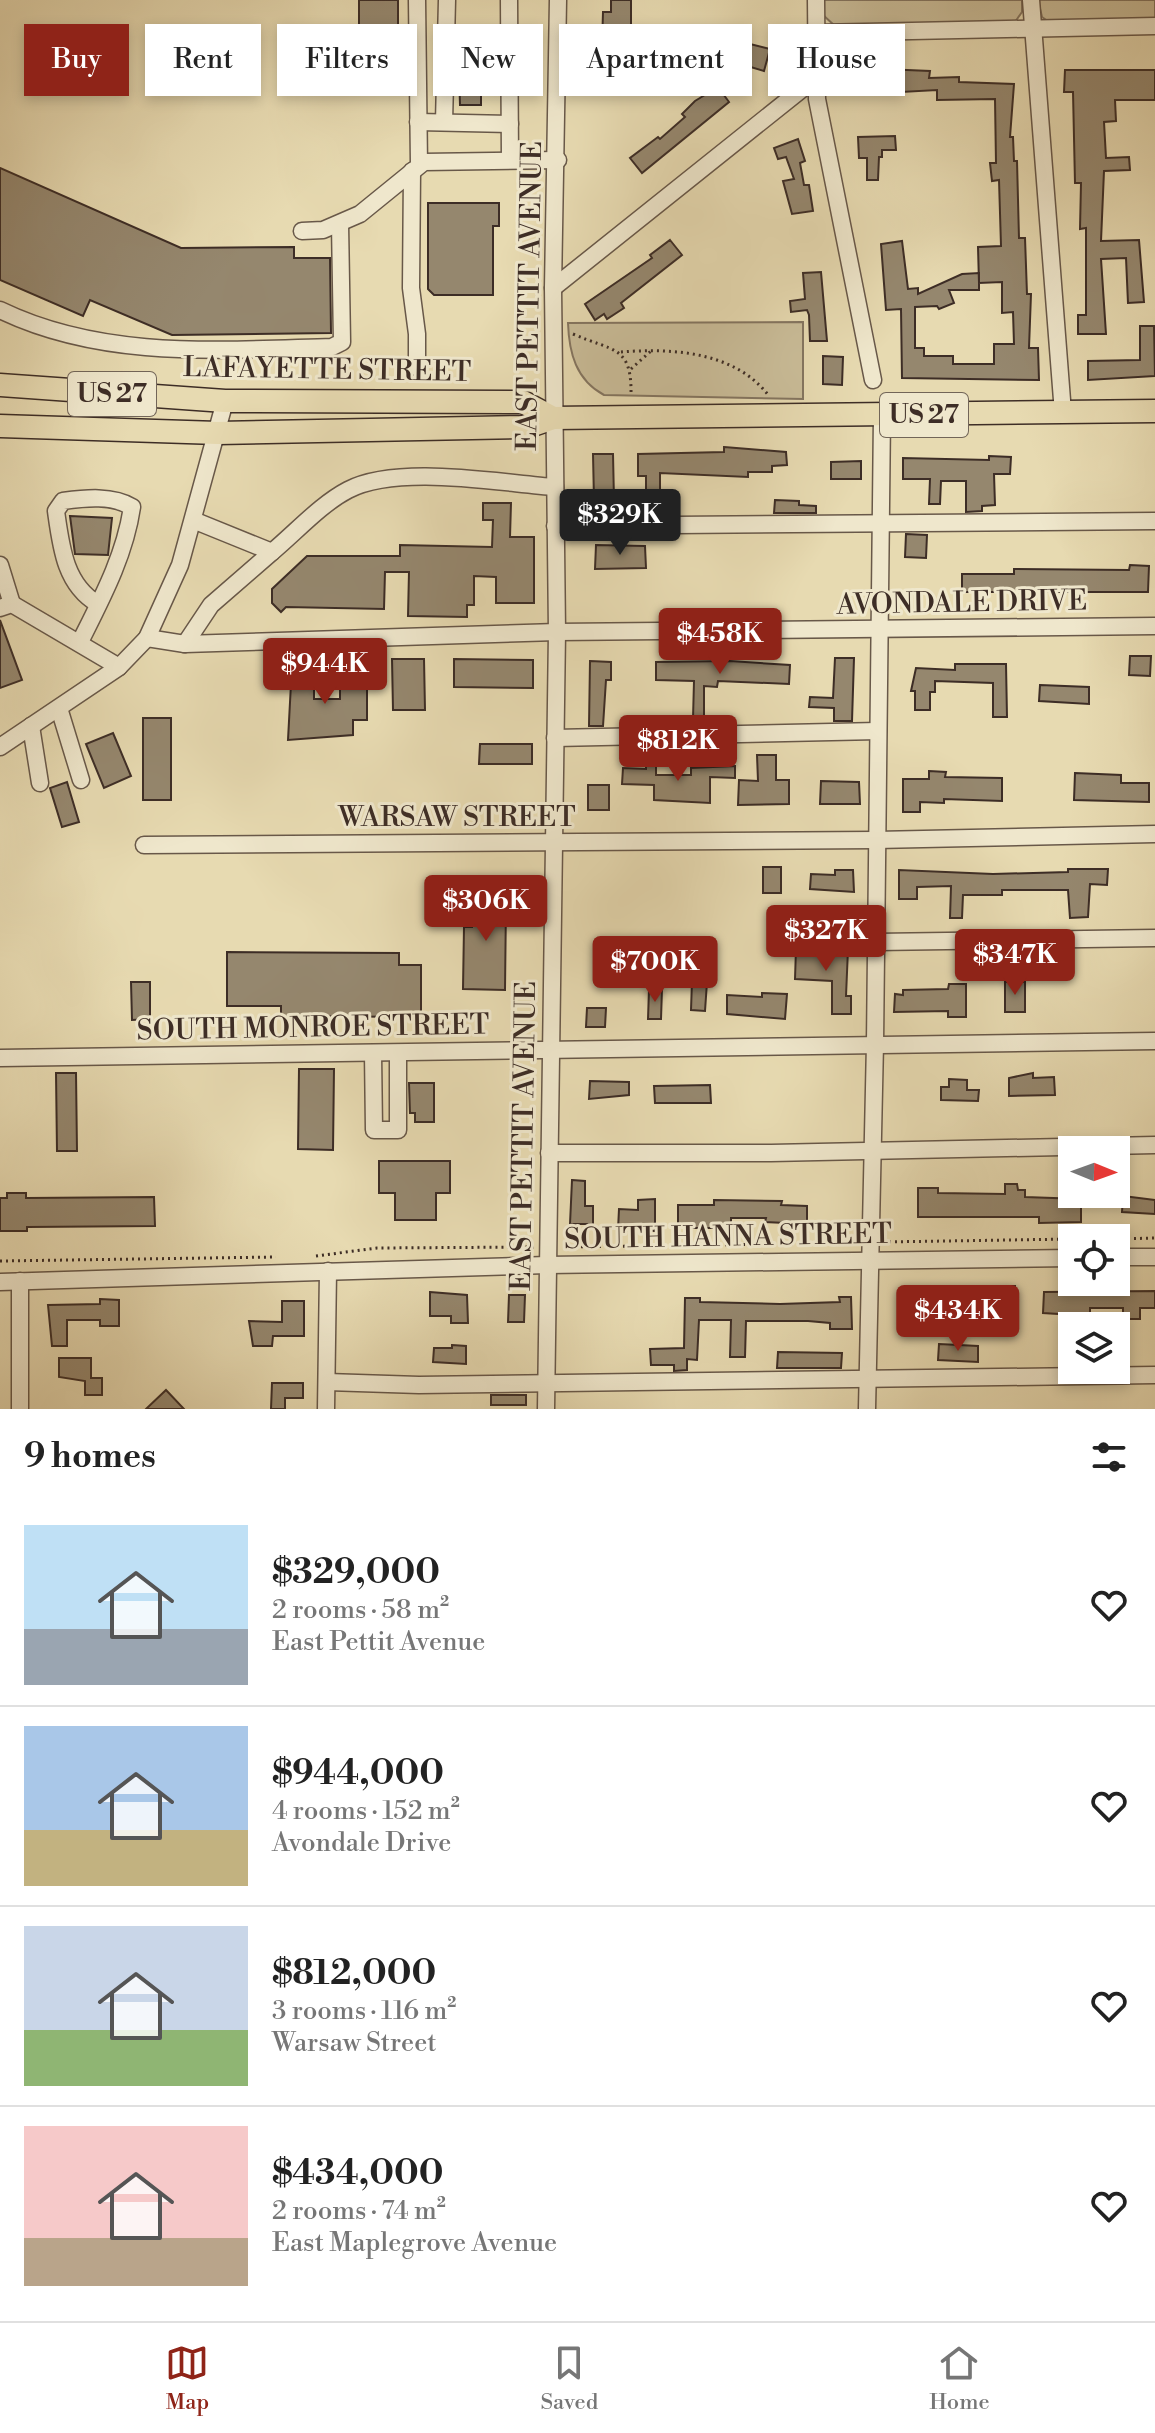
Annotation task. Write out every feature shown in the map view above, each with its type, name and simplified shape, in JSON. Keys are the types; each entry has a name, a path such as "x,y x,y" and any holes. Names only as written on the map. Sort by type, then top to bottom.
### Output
{"highway":[{"name":"LAFAYETTE STREET","path":"0,385 225,401 523,402 553,418"},
{"name":"LAFAYETTE STREET","path":"0,426 218,433 527,427 553,418 1155,411"}],"street":[{"path":"417,0 418,122 411,288 417,334 417,367"},
{"path":"444,122 447,0"},
{"path":"509,0 510,160"},
{"name":"EAST PETTIT AVENUE","path":"546,1409 557,632 553,288 558,160 558,0"},
{"path":"816,0 817,24"},
{"path":"1031,0 1063,413"},
{"path":"905,31 1155,26"},
{"path":"553,288 793,96"},
{"path":"817,96 873,380"},
{"path":"418,122 510,124"},
{"path":"302,231 340,224 375,203 430,160 558,160"},
{"path":"0,310 41,329 172,351 332,347 342,342 340,224"},
{"path":"1,745 119,667 147,638 180,565 225,401"},
{"path":"867,1409 875,1043 882,415"},
{"path":"185,644 211,605 347,490 375,481 437,477 555,487"},
{"path":"80,642 98,604 127,541 132,507 123,501 85,498 63,501 56,511 61,548 79,593 98,604"},
{"path":"193,520 272,552"},
{"path":"555,526 1155,521"},
{"path":"0,565 6,606 80,642 119,667"},
{"name":"AVONDALE DRIVE","path":"147,638 185,644 557,632 1155,626"},
{"path":"59,708 81,780"},
{"path":"31,726 40,783"},
{"path":"555,738 878,731"},
{"name":"WARSAW STREET","path":"144,845 876,840 1155,834"},
{"path":"876,942 1155,938"},
{"name":"SOUTH MONROE STREET","path":"0,1058 1155,1041"},
{"path":"373,1053 374,1130 398,1130 398,1053"},
{"path":"549,1153 1155,1145"},
{"path":"1130,1257 1155,1257"},
{"name":"SOUTH HANNA STREET","path":"0,1282 547,1265 1058,1258"},
{"path":"326,1409 328,1271"},
{"path":"20,1281 20,1409"},
{"path":"327,1382 546,1384 1155,1375"}],"path":[{"path":"573,334 621,352 655,349 714,359 743,374 769,396"},
{"path":"631,369 642,356 655,349"},
{"path":"621,352 631,369 631,396"},
{"path":"1130,1239 1155,1238"}],"shaded area":[{"path":"823,0 1022,0 1022,12 1015,22 833,24 823,15"},
{"path":"1038,0 1155,0 1155,21 1049,22 1042,17"},
{"path":"803,322 803,399 604,395 587,382 576,365 568,323"}],"building":[{"path":"359,0 398,0 398,24 359,24"},
{"path":"611,0 631,0 631,24 603,24 603,12 611,12"},
{"path":"752,44 768,48 764,71 752,67"},
{"path":"905,70 930,71 929,78 959,77 959,82 1014,84 1010,137 1013,137 1014,161 1017,161 1019,238 1025,238 1027,294 1031,294 1029,348 1038,348 1039,380 902,378 901,309 886,310 881,244 902,241 908,289 918,288 918,294 962,274 979,273 978,247 1001,246 999,180 992,181 990,163 996,163 995,99 937,100 937,90 905,92","holes":["1002,282 1002,313 1013,312 1014,344 994,344 994,364 953,364 953,356 924,356 924,348 915,348 915,307 937,306 939,309 954,303 949,290 979,290 979,283"]},
{"path":"1065,70 1155,70 1155,100 1115,100 1116,121 1104,122 1106,158 1129,157 1130,170 1104,171 1101,241 1139,240 1144,302 1128,303 1126,258 1101,259 1106,334 1078,334 1078,315 1086,315 1086,228 1080,229 1081,183 1075,183 1073,92 1064,92"},
{"path":"460,96 481,96 481,105 460,105"},
{"path":"703,96 725,96 729,102 642,173 630,158 658,137 660,139 685,117 682,114"},
{"path":"895,136 896,150 882,150 882,157 879,157 878,180 867,180 867,158 859,158 858,137"},
{"path":"798,139 805,161 800,163 804,185 809,185 813,211 792,214 783,181 794,179 786,157 778,159 774,148"},
{"path":"0,168 181,248 294,247 294,258 330,258 331,333 172,335 90,300 83,316 0,280"},
{"path":"428,203 499,203 499,226 493,226 493,295 434,295 428,289"},
{"path":"670,240 682,255 621,303 624,308 607,319 604,314 595,320 585,304 652,258 650,255"},
{"path":"821,272 827,341 810,341 807,310 791,312 790,301 805,299 803,273"},
{"path":"1140,326 1154,326 1155,376 1088,380 1088,361 1140,360"},
{"path":"823,356 843,357 842,385 823,384"},
{"path":"724,447 786,452 787,465 772,466 772,472 748,472 748,477 660,473 660,508 646,509 646,476 638,476 638,454 724,452"},
{"path":"593,454 613,454 614,500 594,500"},
{"path":"989,456 1011,457 1010,474 994,474 995,505 982,506 982,511 966,512 966,481 941,481 940,504 929,504 930,479 903,479 903,458 989,460"},
{"path":"861,461 861,479 831,479 831,462"},
{"path":"775,500 799,501 799,505 816,506 816,513 774,513"},
{"path":"483,503 511,503 510,537 534,537 534,603 496,603 496,577 474,576 474,605 467,605 467,617 408,616 409,572 385,572 384,609 286,607 281,612 272,603 272,589 307,556 400,556 400,545 492,547 493,520 483,520"},
{"path":"70,516 112,518 108,555 75,554"},
{"path":"906,534 927,535 926,558 905,557"},
{"path":"596,545 645,546 646,568 595,569"},
{"path":"1130,565 1149,566 1148,592 962,592 962,574 1014,574 1014,569 1129,570"},
{"path":"0,620 22,680 0,688"},
{"path":"1130,656 1151,656 1150,676 1129,675"},
{"path":"835,658 854,658 852,721 834,721 834,708 809,707 810,697 833,698"},
{"path":"392,659 424,659 425,710 393,710"},
{"path":"454,659 533,660 533,688 454,687"},
{"path":"590,661 611,662 611,680 606,680 603,726 589,726"},
{"path":"730,661 790,665 789,684 718,681 717,687 704,686 704,719 693,719 694,681 656,680 656,662"},
{"path":"955,664 1006,664 1007,717 993,717 993,683 935,681 935,692 930,692 930,710 915,710 915,691 911,691 916,668 955,670"},
{"path":"292,665 314,666 314,699 340,699 340,673 367,674 367,720 353,720 353,735 288,740"},
{"path":"1040,685 1089,687 1089,704 1039,701"},
{"path":"143,718 171,718 171,800 143,800"},
{"path":"113,733 131,776 104,788 86,744"},
{"path":"480,744 532,744 532,764 479,764"},
{"path":"757,755 776,755 776,780 789,780 789,804 738,805 739,780 758,781"},
{"path":"646,765 656,765 656,775 691,775 691,768 735,766 735,778 710,777 710,803 654,800 654,785 622,784 623,768 646,769"},
{"path":"929,771 946,772 945,777 1002,778 1002,801 944,799 944,803 920,802 920,812 903,812 903,779 929,779"},
{"path":"1075,773 1121,775 1121,783 1149,783 1149,802 1074,800"},
{"path":"821,781 859,782 860,804 820,804"},
{"path":"67,782 79,822 62,827 50,788"},
{"path":"588,785 609,785 609,810 588,810"},
{"path":"763,867 781,867 781,893 763,893"},
{"path":"1068,869 1108,869 1107,885 1090,884 1088,917 1070,918 1068,890 1002,890 1002,895 963,895 962,918 950,918 951,886 917,887 917,899 899,899 899,870 993,874 1068,872"},
{"path":"835,870 853,870 854,892 810,889 811,874 835,875"},
{"path":"489,877 501,877 501,903 506,903 505,990 463,989 464,927 472,927 472,905 488,905"},
{"path":"796,948 848,949 846,996 851,996 851,1014 832,1014 832,981 795,979"},
{"path":"227,952 399,953 399,965 421,965 421,1017 281,1016 281,1006 227,1006"},
{"path":"692,981 707,982 705,1011 691,1010"},
{"path":"131,982 150,982 150,1019 132,1020"},
{"path":"1005,982 1025,982 1025,1012 1005,1012"},
{"path":"949,984 966,984 966,1017 948,1017 948,1011 894,1012 895,994 903,995 903,990 948,989"},
{"path":"649,989 662,989 661,1019 648,1019"},
{"path":"762,993 787,994 785,1019 727,1014 727,995 762,997"},
{"path":"587,1008 606,1008 605,1027 586,1027"},
{"path":"299,1069 334,1069 333,1150 298,1149"},
{"path":"56,1073 76,1073 77,1151 57,1151"},
{"path":"1033,1073 1033,1078 1054,1077 1055,1095 1009,1096 1009,1078"},
{"path":"949,1079 967,1080 967,1090 979,1090 978,1101 941,1100 941,1087 949,1087"},
{"path":"590,1081 629,1082 629,1095 589,1099"},
{"path":"409,1083 434,1083 434,1122 415,1122 415,1113 410,1113"},
{"path":"710,1085 711,1103 655,1103 654,1086"},
{"path":"379,1161 450,1161 450,1193 436,1193 436,1220 395,1220 395,1193 379,1193"},
{"path":"572,1180 585,1181 585,1206 593,1206 593,1224 570,1224"},
{"path":"1005,1184 1017,1184 1018,1190 1025,1190 1025,1197 1058,1198 1058,1208 1081,1208 1081,1222 1039,1223 1039,1217 918,1217 918,1188 938,1188 938,1193 1005,1194"},
{"path":"7,1193 26,1193 26,1198 154,1197 155,1226 27,1227 27,1231 0,1231 0,1198 7,1198"},
{"path":"1130,1197 1155,1200 1155,1214 1122,1212 1122,1208 1130,1208"},
{"path":"655,1199 655,1231 618,1230 619,1209 638,1210 638,1200"},
{"path":"714,1200 782,1201 781,1205 807,1206 807,1224 765,1222 766,1218 731,1218 731,1228 678,1228 678,1205 714,1205"},
{"path":"908,1286 997,1293 997,1286 1015,1286 1014,1317 961,1316 961,1319 941,1319 941,1302 908,1301"},
{"path":"1130,1291 1155,1291 1155,1308 1140,1308 1140,1319 1130,1319 1130,1312 1123,1312 1123,1308 1043,1313 1044,1292 1058,1292 1058,1296 1130,1296"},
{"path":"430,1292 467,1295 468,1323 451,1323 451,1316 430,1316"},
{"path":"509,1295 525,1295 524,1322 508,1322"},
{"path":"839,1297 851,1297 852,1329 830,1329 830,1323 808,1321 746,1321 745,1357 730,1357 731,1320 699,1320 697,1360 687,1359 687,1370 674,1371 674,1365 651,1365 650,1349 684,1348 685,1298 700,1298 700,1302 780,1304 840,1302"},
{"path":"100,1299 119,1300 119,1326 100,1326 100,1320 67,1320 67,1346 52,1346 48,1305 100,1304"},
{"path":"282,1301 304,1301 304,1336 273,1336 272,1346 253,1346 249,1321 282,1322"},
{"path":"939,1344 978,1346 978,1362 938,1360"},
{"path":"452,1345 466,1346 466,1364 433,1362 434,1348 452,1348"},
{"path":"778,1352 842,1353 841,1368 777,1368"},
{"path":"59,1358 91,1358 91,1378 102,1378 102,1395 85,1395 85,1381 59,1377"},
{"path":"272,1383 303,1383 303,1398 285,1398 285,1409 271,1409"},
{"path":"166,1390 184,1409 146,1409"},
{"path":"491,1395 526,1395 526,1405 491,1405"}]}
